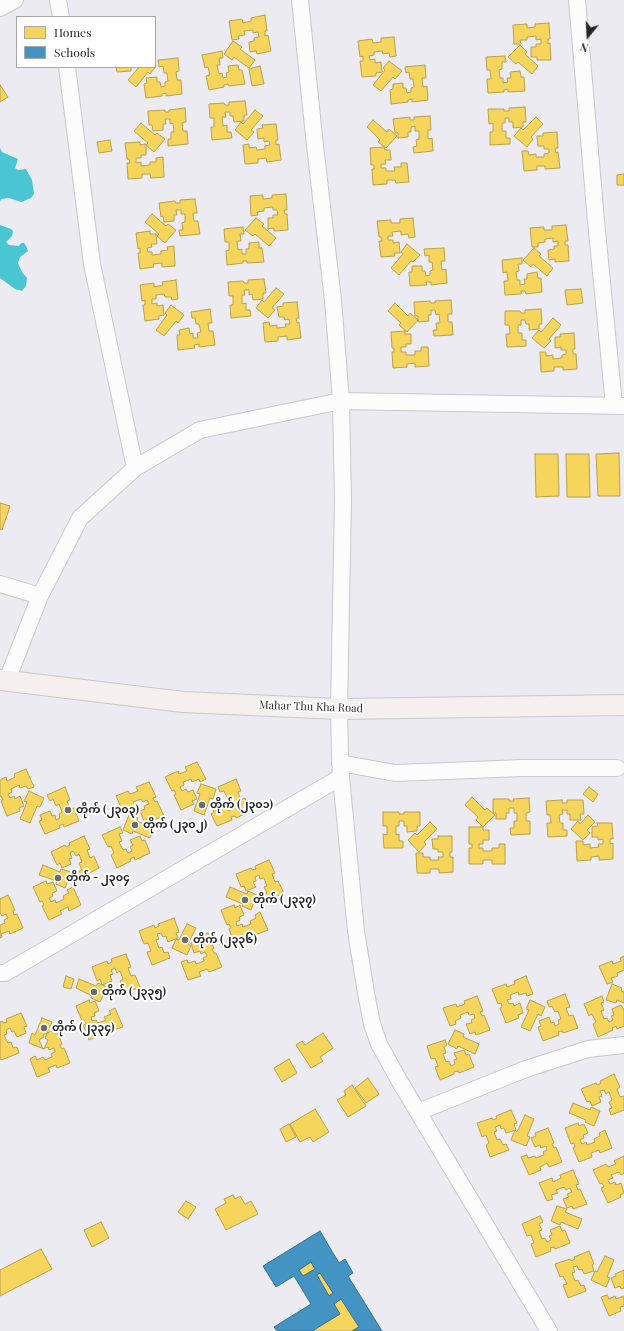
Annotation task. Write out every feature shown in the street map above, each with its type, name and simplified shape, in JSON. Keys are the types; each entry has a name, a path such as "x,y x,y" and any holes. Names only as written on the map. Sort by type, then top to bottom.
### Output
{"main road":[{"name":"Mahar Thu Kha Road","path":"4,680 184,702 339,709 624,704"}],"street":[{"path":"0,8 15,0"},
{"path":"58,0 61,16"},
{"path":"300,0 333,300 341,401 343,500 339,709 340,770 356,931 366,993 372,1024 379,1044 549,1331"},
{"path":"4,680 40,596 80,518 135,468 200,430 341,401 619,406 597,229 577,0"},
{"path":"67,68 92,264 135,468"},
{"path":"0,584 40,596"},
{"path":"0,973 5,973 340,770 395,773 523,768 617,768"},
{"path":"418,1112 526,1069 588,1049 624,1045"}],"water":[{"path":"0,148 2,152 18,159 15,168 18,170 26,169 32,180 34,194 31,198 21,202 9,198 1,199 0,202"},
{"path":"0,225 13,231 12,236 6,242 9,245 19,246 21,243 24,243 28,251 20,257 18,263 22,272 27,278 26,286 22,291 15,289 0,278"}],"building: Homes":[{"path":"265,15 267,31 265,31 265,36 268,35 271,51 257,54 256,51 250,52 249,42 254,41 254,38 259,37 258,32 253,33 253,30 244,31 245,35 238,36 239,39 232,40 229,21 242,19 243,23 251,21 251,18"},
{"path":"549,23 550,39 548,39 548,44 550,43 551,60 537,60 537,57 531,57 531,47 536,47 536,44 541,44 541,39 536,40 536,36 527,37 527,40 520,40 521,44 514,44 513,25 527,24 527,28 535,27 535,24"},
{"path":"394,37 396,56 390,57 389,53 383,54 382,51 374,52 374,55 369,56 370,60 375,59 375,63 381,62 382,72 376,73 376,76 362,77 360,61 363,61 363,56 360,57 358,41 372,39 373,43 381,42 381,38"},
{"path":"233,41 242,47 240,49 255,60 249,68 234,57 232,60 224,54"},
{"path":"520,45 527,52 525,54 538,66 532,74 518,62 516,64 508,57"},
{"path":"222,51 223,58 219,58 220,65 217,65 219,74 222,73 223,78 227,77 226,73 229,72 228,66 238,65 239,70 242,70 245,84 229,86 228,84 224,85 224,87 209,90 206,76 210,75 208,67 205,68 202,55"},
{"path":"505,56 506,62 502,62 502,69 499,70 500,78 503,78 503,83 508,82 507,78 511,78 510,72 520,71 521,77 524,77 525,91 508,92 508,89 504,90 504,92 488,93 487,79 491,79 490,70 487,70 486,57"},
{"path":"178,58 179,71 176,72 177,80 181,80 182,94 166,96 166,93 162,94 162,96 146,98 144,84 147,83 146,78 157,77 157,82 160,82 161,87 165,86 165,82 168,81 167,73 164,73 163,66 159,67 158,60"},
{"path":"389,61 402,71 395,79 393,77 381,91 373,85 385,70 383,68"},
{"path":"425,65 426,78 422,78 423,87 427,86 428,100 412,102 412,99 408,100 408,102 391,104 390,90 393,89 393,84 403,83 403,88 406,88 407,93 411,92 411,88 414,87 413,79 410,79 409,72 406,73 405,67"},
{"path":"260,66 264,84 252,86 249,69"},
{"path":"116,68 131,68 131,71 117,72"},
{"path":"138,68 154,68 150,74 148,72 136,87 128,80"},
{"path":"0,85 8,97 0,102"},
{"path":"245,101 247,115 244,115 244,121 234,122 233,116 230,116 230,112 225,112 226,117 222,117 223,126 227,125 227,132 231,132 232,138 212,140 211,127 214,127 214,118 210,118 209,104 224,103 225,105 229,105 229,102"},
{"path":"525,107 526,122 523,122 523,127 513,128 513,122 509,122 509,118 505,118 505,123 502,123 502,131 506,131 506,138 510,138 510,144 490,145 490,132 493,132 493,123 489,124 488,109 504,109 504,111 509,111 509,108"},
{"path":"185,108 186,122 182,123 183,131 187,131 188,144 168,146 168,139 171,139 171,132 174,132 173,123 170,124 170,119 165,119 166,124 163,124 163,130 153,131 152,125 149,125 148,111 165,110 165,112 169,112 169,110"},
{"path":"255,110 263,116 251,130 254,132 247,140 235,130 241,122 243,124"},
{"path":"430,116 431,130 428,130 428,139 432,138 433,151 414,153 413,147 417,146 416,140 419,139 419,131 415,131 415,126 411,127 411,132 408,132 408,137 398,138 398,133 395,133 393,119 410,117 410,120 414,120 414,117"},
{"path":"536,117 543,124 531,137 533,139 527,147 514,136 521,128 523,130"},
{"path":"373,120 387,132 389,129 397,136 386,148 378,142 380,140 367,127"},
{"path":"141,123 155,135 157,133 165,139 154,152 146,145 148,143 134,131"},
{"path":"276,124 278,140 276,140 276,145 279,144 281,160 267,162 266,158 258,159 258,163 245,164 243,145 249,144 249,148 256,147 257,150 265,149 265,146 270,145 269,141 264,142 264,138 258,139 257,129 263,128 262,125"},
{"path":"557,132 558,148 555,148 556,153 558,152 560,168 545,169 545,166 537,166 537,170 524,171 522,151 528,151 529,155 536,154 536,157 544,157 544,154 549,153 549,149 544,149 544,146 538,146 537,136 543,136 543,133"},
{"path":"110,140 112,151 99,153 97,142"},
{"path":"140,142 140,145 146,144 146,155 141,155 141,158 136,158 136,163 141,162 141,166 150,165 150,162 156,162 156,158 163,157 164,177 151,178 150,174 142,174 142,178 128,179 127,163 130,163 129,159 127,159 125,143"},
{"path":"384,147 385,150 390,150 391,160 385,160 386,164 381,164 381,168 386,168 386,171 395,171 394,167 401,167 401,163 407,163 409,182 396,183 395,180 387,180 387,184 373,185 372,169 374,169 374,165 371,165 370,148"},
{"path":"624,174 624,185 617,185 617,175"},
{"path":"286,194 287,210 284,210 285,214 287,214 288,230 274,231 274,228 268,229 268,218 273,218 273,215 278,215 277,210 273,210 273,207 264,208 264,211 257,212 258,215 251,216 250,196 263,195 263,199 272,198 272,195"},
{"path":"195,199 197,213 193,213 194,221 198,221 200,234 180,236 179,230 183,230 182,223 185,222 185,214 181,214 181,210 176,210 177,215 174,215 174,221 164,222 163,216 161,217 159,203 175,201 176,203 180,203 180,200"},
{"path":"152,214 166,226 168,224 176,230 165,243 157,236 159,234 145,222"},
{"path":"256,218 264,224 262,226 276,238 269,246 255,234 253,236 245,230"},
{"path":"413,218 415,237 409,238 408,234 401,235 401,231 392,232 393,236 388,236 388,240 393,240 393,243 399,242 400,253 394,253 395,256 381,257 379,241 382,241 381,237 379,237 377,221 391,220 391,223 400,223 400,219"},
{"path":"566,225 568,241 565,241 565,245 568,245 569,261 555,262 555,259 549,260 548,250 554,249 554,246 558,246 558,241 553,242 553,238 545,239 545,242 538,243 538,247 532,247 530,228 544,227 544,230 552,230 552,226"},
{"path":"243,227 244,234 240,234 241,241 237,241 238,250 242,249 242,254 246,254 246,249 249,249 249,243 259,242 259,248 262,248 264,262 247,263 247,261 243,261 243,263 227,265 226,251 229,250 229,242 225,242 224,229"},
{"path":"150,231 150,234 156,234 157,244 151,244 152,247 147,248 148,252 152,252 152,255 161,254 161,251 168,250 167,247 174,246 175,266 162,267 162,263 153,264 154,267 140,269 138,253 140,253 140,248 138,249 136,233"},
{"path":"407,244 420,255 413,262 411,261 399,275 391,268 403,254 401,252"},
{"path":"444,248 445,261 441,261 442,270 446,269 447,283 431,285 431,282 426,282 427,285 410,286 409,272 412,272 412,266 422,266 422,271 425,271 426,276 430,275 430,271 433,270 432,262 429,262 429,255 425,256 424,249"},
{"path":"534,248 541,254 539,256 553,268 547,276 533,264 531,267 523,260"},
{"path":"522,258 522,264 518,264 519,271 516,272 517,280 520,280 520,285 525,284 524,279 527,279 527,274 537,272 538,278 541,278 542,292 526,294 525,291 521,291 521,294 505,295 504,281 508,281 507,272 503,273 502,260"},
{"path":"264,279 266,293 263,293 263,299 253,300 252,294 249,295 249,290 244,290 245,295 242,295 242,304 246,303 246,310 250,310 251,316 231,318 230,305 233,305 233,296 229,296 228,282 243,281 244,283 248,283 248,280"},
{"path":"176,280 178,299 172,300 171,297 165,297 164,294 156,295 156,299 152,299 152,304 157,303 157,306 163,305 164,315 159,316 159,319 145,321 143,305 145,305 145,300 142,301 140,285 154,283 154,287 163,285 162,282"},
{"path":"276,288 284,294 272,308 275,310 268,318 256,308 262,300 264,302"},
{"path":"581,289 583,303 567,305 565,290"},
{"path":"451,300 452,314 448,314 448,322 452,322 453,335 434,336 433,330 437,330 436,323 440,323 439,314 436,315 435,310 431,310 431,315 428,315 429,321 418,322 418,316 415,316 414,302 430,301 431,303 435,303 435,301"},
{"path":"297,302 299,318 296,318 297,323 299,322 301,338 287,340 287,336 278,337 278,341 265,342 263,323 269,322 270,326 277,325 277,328 286,327 285,324 290,324 289,319 285,320 284,317 279,317 277,307 283,306 283,303"},
{"path":"395,303 408,316 410,313 418,320 407,332 399,325 401,323 388,311"},
{"path":"171,305 184,315 178,323 176,321 164,336 156,330 167,315 165,313"},
{"path":"210,309 212,323 208,323 209,331 213,331 215,345 199,347 199,344 194,345 195,348 178,350 177,335 180,335 179,330 189,328 190,334 193,333 193,338 198,338 197,333 201,332 199,324 196,324 195,318 192,318 191,312"},
{"path":"541,309 542,324 539,324 539,329 529,330 529,324 526,324 525,320 521,320 521,325 518,325 518,333 522,333 522,340 526,340 526,346 507,347 506,334 510,334 509,325 505,325 505,311 520,311 521,313 525,313 525,310"},
{"path":"553,318 561,325 549,339 551,341 544,348 532,338 539,330 541,332"},
{"path":"405,331 405,334 411,334 411,344 406,344 406,347 401,347 401,352 406,352 406,355 415,355 415,351 421,351 421,347 428,347 429,366 415,367 415,363 407,364 407,367 393,368 392,352 394,352 394,348 392,348 391,332"},
{"path":"574,333 575,349 573,349 573,354 576,354 577,369 563,370 563,367 554,367 554,371 541,372 540,352 546,352 546,356 553,355 553,359 562,358 562,355 566,354 566,350 561,350 561,347 555,348 555,337 560,337 560,334"},
{"path":"619,453 620,496 598,496 596,454"},
{"path":"535,454 558,454 559,496 536,497"},
{"path":"566,454 589,454 590,497 567,497"},
{"path":"0,503 10,506 2,530 0,529"},
{"path":"197,762 206,779 200,782 199,779 192,782 191,779 183,782 184,785 180,787 182,791 186,789 188,792 193,790 197,799 192,801 194,804 181,810 174,795 176,794 174,790 172,791 165,777 178,771 179,774 187,771 185,767"},
{"path":"26,769 34,787 28,789 26,786 20,788 19,785 11,789 12,792 8,794 10,798 14,796 15,799 20,796 24,806 19,808 20,811 7,816 1,801 3,800 1,796 0,797 0,780 6,777 7,781 15,777 14,774"},
{"path":"236,779 241,791 238,792 241,800 245,798 251,811 236,818 235,816 231,817 232,820 217,826 211,814 214,812 212,807 221,803 223,808 226,807 228,811 232,809 230,805 233,804 230,796 227,797 224,791 220,792 218,787"},
{"path":"149,782 156,797 153,798 155,802 157,801 164,816 151,821 149,818 144,821 140,811 145,809 144,806 149,804 147,800 143,802 141,799 133,802 135,805 128,808 130,811 124,814 116,796 128,791 130,794 138,791 136,787"},
{"name":"တိုက် (၂၃၀၁)","path":"201,784 216,789 213,799 210,798 204,815 194,811 200,794 197,793"},
{"name":"တိုက် (၂၃၀၃)","path":"65,787 70,800 67,801 70,809 74,808 79,821 64,827 63,824 59,826 60,828 45,834 39,821 42,820 40,815 50,811 52,816 55,815 56,820 60,818 59,814 62,812 59,804 56,806 53,799 50,801 47,795"},
{"path":"589,787 598,794 593,802 583,794"},
{"name":"တိုက် (၂၃၀၃)","path":"29,791 44,798 40,807 37,806 30,823 20,819 27,802 24,801"},
{"path":"472,797 485,810 487,808 495,815 483,827 476,820 478,817 465,805"},
{"path":"529,798 530,812 526,813 526,821 530,821 530,834 511,835 510,828 514,828 514,821 517,821 517,813 514,813 514,808 509,808 509,813 506,813 506,819 496,819 496,813 493,813 493,799 509,799 509,801 514,801 513,799"},
{"path":"562,800 562,803 567,803 567,800 583,800 584,814 580,814 581,820 570,820 570,814 567,814 567,810 562,810 563,814 559,815 560,823 563,823 563,830 567,830 567,836 548,837 547,823 551,823 550,815 547,815 546,801"},
{"path":"383,812 399,812 399,814 404,814 404,812 420,812 420,826 417,826 417,831 407,832 407,826 404,826 404,821 399,821 399,826 396,826 396,835 399,834 399,841 403,841 403,848 384,848 383,834 387,835 387,826 383,826"},
{"name":"တိုက် (၂၃၀၂)","path":"129,815 138,818 137,821 154,828 150,838 133,831 132,834 123,830"},
{"path":"588,815 595,822 587,830 590,833 583,840 571,829 578,821 580,824"},
{"path":"430,822 437,829 424,842 426,844 419,852 408,840 415,833 417,835"},
{"path":"597,823 612,823 613,839 610,839 610,844 613,843 613,859 599,860 599,856 591,857 591,860 577,861 576,841 583,841 583,845 590,844 590,848 599,847 598,844 603,844 603,839 598,840 598,837 592,837 592,827 598,826"},
{"path":"120,827 123,833 119,834 122,841 119,842 123,850 126,849 128,853 132,851 130,847 133,845 130,840 140,836 142,841 145,840 150,853 135,860 134,857 130,859 131,861 117,868 111,855 114,853 111,846 108,847 102,835"},
{"path":"469,827 483,827 483,830 489,830 489,840 483,840 483,844 479,844 479,848 483,848 483,851 492,851 492,848 499,848 499,844 505,844 505,864 492,864 492,860 483,860 483,864 469,864 469,848 472,848 472,844 469,844"},
{"path":"84,836 90,849 87,850 90,858 94,856 99,868 82,877 79,871 82,870 79,863 82,862 79,854 76,856 73,851 70,853 72,858 69,859 71,864 62,868 60,863 57,865 51,852 65,845 66,847 70,845 69,843"},
{"path":"438,836 452,836 452,852 450,852 450,857 453,857 453,872 439,873 439,869 430,869 430,873 417,873 416,853 423,853 423,857 430,857 430,860 439,860 438,857 443,857 443,852 438,852 438,849 433,849 432,839 438,839"},
{"path":"269,860 275,873 272,874 275,882 278,881 284,893 266,901 263,895 267,893 264,887 267,886 264,878 260,879 259,875 255,877 256,881 253,882 256,887 246,891 244,886 241,887 236,874 251,868 252,870 256,869 255,866"},
{"name":"တိုက် - ၂၃၀၄","path":"43,865 60,872 61,869 71,872 65,888 56,884 57,881 39,875"},
{"path":"46,881 47,884 53,882 57,891 52,893 53,896 49,898 51,902 55,900 56,903 64,899 63,896 69,893 67,890 73,887 81,905 69,911 68,907 60,911 62,914 49,920 42,906 44,905 42,901 40,902 33,887"},
{"name":"တိုက် (၂၃၃၇)","path":"230,887 247,894 248,891 257,895 251,910 242,906 243,904 226,897"},
{"path":"8,895 15,910 13,911 14,915 17,914 23,928 10,934 9,931 1,934 2,937 0,938 0,925 5,923 4,920 8,918 6,914 2,916 0,913 0,899"},
{"path":"234,905 235,908 240,905 244,915 239,917 240,920 236,922 237,926 242,924 243,927 251,924 250,921 256,918 255,915 260,912 268,930 255,935 254,932 246,935 248,939 235,944 229,929 231,928 229,924 227,925 221,910"},
{"path":"174,918 179,932 176,933 178,938 168,942 166,936 163,937 161,933 157,934 159,939 156,940 159,948 162,947 164,953 168,952 170,958 152,965 147,952 151,951 148,943 144,944 139,931 154,925 155,928 159,926 158,924"},
{"name":"တိုက် (၂၃၃၆)","path":"187,924 196,928 188,944 191,946 187,955 172,948 176,939 179,940"},
{"path":"208,933 214,949 212,949 214,953 216,953 222,967 209,972 207,969 199,972 201,976 188,980 181,962 187,960 188,963 195,961 196,964 204,961 203,958 207,956 205,952 201,954 200,951 194,953 191,943 196,941 195,938"},
{"path":"126,954 131,967 128,968 131,976 135,975 140,987 122,994 119,988 123,987 120,981 123,979 120,971 117,973 115,968 111,970 113,974 110,975 112,981 102,985 100,979 97,981 92,967 107,961 108,964 112,962 111,959"},
{"path":"624,956 624,970 617,973 618,976 611,978 613,982 607,984 599,966 612,961 613,964 621,961 620,958"},
{"path":"66,976 74,979 71,989 63,987"},
{"path":"526,976 533,994 527,996 526,993 519,995 518,992 510,995 511,999 507,1000 509,1004 513,1003 514,1006 520,1003 523,1013 518,1015 519,1018 506,1023 500,1008 502,1007 501,1003 498,1004 492,989 506,984 507,987 515,984 514,981"},
{"name":"တိုက် (၂၃၃၅)","path":"79,979 96,986 98,983 107,987 100,1002 76,988"},
{"path":"612,984 622,988 621,991 624,992 624,1003 617,1000 616,1003 606,1000"},
{"path":"565,994 570,1007 566,1008 569,1016 573,1015 578,1028 563,1033 562,1031 558,1032 559,1035 543,1041 538,1027 541,1026 539,1021 549,1017 551,1023 554,1022 555,1026 559,1024 558,1020 561,1019 558,1011 555,1012 552,1006 549,1007 547,1001"},
{"path":"477,996 483,1011 480,1012 482,1016 484,1015 490,1030 476,1035 475,1032 470,1034 466,1024 472,1023 471,1020 475,1018 474,1014 469,1015 468,1012 460,1015 461,1018 455,1021 456,1024 450,1026 443,1008 456,1004 457,1007 465,1004 464,1001"},
{"path":"602,996 604,1002 601,1003 604,1010 601,1011 604,1019 607,1018 609,1022 613,1020 611,1016 614,1015 612,1009 621,1005 624,1010 624,1026 617,1029 616,1026 612,1028 613,1030 598,1037 593,1024 596,1022 592,1014 589,1016 584,1004"},
{"path":"89,1000 90,1003 95,1001 99,1011 94,1013 95,1016 91,1017 92,1021 96,1020 98,1023 106,1020 104,1017 111,1014 109,1011 115,1008 123,1027 110,1031 109,1028 101,1031 102,1034 89,1040 83,1025 86,1024 84,1020 82,1021 76,1006"},
{"path":"530,1000 545,1007 541,1016 538,1014 530,1031 521,1027 529,1010 526,1009"},
{"path":"21,1013 27,1026 24,1027 26,1033 17,1037 14,1031 12,1032 10,1028 6,1030 7,1034 4,1035 8,1043 11,1042 13,1048 17,1047 19,1053 1,1060 0,1022 7,1022 6,1019"},
{"name":"တိုက် (၂၃၃၄)","path":"42,1018 52,1022 45,1038 48,1040 44,1049 29,1043 32,1033 35,1035"},
{"path":"56,1029 62,1044 60,1045 62,1049 64,1048 70,1063 57,1068 56,1065 48,1068 50,1072 37,1077 30,1059 35,1056 37,1060 43,1057 45,1060 52,1057 51,1054 55,1052 54,1048 49,1050 48,1047 43,1049 39,1040 44,1037 43,1035"},
{"path":"455,1030 464,1034 463,1037 479,1044 475,1054 458,1046 457,1049 448,1044"},
{"path":"323,1033 333,1048 320,1057 323,1061 311,1068 296,1045 302,1041 305,1045"},
{"path":"445,1040 447,1045 444,1047 446,1053 443,1054 446,1062 449,1061 451,1066 455,1064 454,1060 457,1059 454,1053 464,1050 466,1055 469,1054 474,1067 459,1073 458,1071 454,1072 454,1074 440,1080 435,1067 438,1066 435,1058 431,1059 427,1046"},
{"path":"289,1059 297,1073 282,1082 274,1068"},
{"path":"614,1074 620,1087 617,1089 620,1097 624,1096 624,1110 611,1115 609,1109 612,1108 609,1102 612,1100 609,1092 606,1094 604,1090 600,1091 602,1096 599,1097 601,1102 592,1106 590,1101 587,1102 581,1089 596,1083 597,1085 601,1083 600,1081"},
{"path":"368,1078 379,1094 366,1103 355,1088"},
{"path":"352,1085 366,1106 348,1117 337,1100 346,1095 344,1091"},
{"path":"573,1103 590,1110 591,1107 600,1111 594,1126 585,1122 586,1120 569,1113"},
{"path":"315,1109 329,1132 313,1142 310,1137 300,1142 290,1124"},
{"path":"511,1110 517,1123 514,1124 516,1130 506,1133 504,1128 501,1129 500,1125 495,1127 497,1131 494,1132 497,1140 500,1139 503,1145 506,1144 509,1150 490,1157 486,1145 489,1143 486,1135 482,1137 477,1123 492,1118 493,1120 497,1118 496,1116"},
{"path":"525,1115 534,1119 527,1136 530,1137 526,1146 511,1140 515,1130 517,1132"},
{"path":"578,1123 579,1126 584,1124 588,1133 583,1135 584,1138 580,1140 582,1144 586,1142 587,1145 595,1142 594,1139 600,1136 599,1133 605,1130 612,1148 600,1153 599,1150 591,1153 592,1157 579,1162 573,1148 575,1147 574,1143 571,1144 565,1128"},
{"path":"289,1124 296,1137 286,1142 280,1129"},
{"path":"548,1128 554,1143 552,1144 554,1148 556,1147 562,1162 549,1167 547,1163 540,1167 541,1170 529,1175 521,1157 527,1155 528,1158 535,1156 536,1158 544,1155 543,1152 547,1150 546,1146 541,1148 540,1145 535,1147 531,1138 536,1136 535,1133"},
{"path":"624,1156 624,1173 621,1175 619,1172 611,1175 613,1178 608,1180 610,1184 615,1182 616,1185 621,1183 624,1193 620,1195 621,1197 608,1203 601,1188 604,1187 602,1183 600,1184 593,1170 606,1164 608,1167 616,1164 614,1161"},
{"path":"573,1170 579,1184 576,1185 578,1190 580,1189 587,1204 573,1209 572,1206 567,1208 563,1199 569,1197 567,1194 572,1192 570,1188 566,1190 564,1187 556,1190 558,1193 551,1195 553,1199 547,1201 539,1183 552,1178 553,1182 561,1178 560,1175"},
{"path":"233,1195 235,1199 240,1196 245,1204 251,1201 258,1214 226,1230 215,1209 226,1203 224,1199"},
{"path":"186,1201 196,1207 188,1219 178,1212"},
{"path":"557,1206 567,1209 565,1212 582,1219 578,1229 561,1222 560,1225 551,1221"},
{"path":"540,1216 543,1222 539,1224 542,1230 539,1231 542,1239 545,1238 547,1242 551,1240 549,1236 552,1235 550,1230 560,1226 562,1231 565,1230 570,1243 555,1249 554,1247 550,1248 551,1251 536,1257 531,1244 534,1243 531,1235 527,1236 522,1224"},
{"path":"101,1222 109,1238 92,1247 84,1230"},
{"path":"41,1249 52,1269 0,1296 0,1270"},
{"path":"589,1251 594,1264 592,1265 594,1271 584,1274 582,1269 579,1270 577,1266 573,1267 575,1272 572,1273 575,1281 578,1280 581,1286 584,1285 586,1291 568,1298 563,1285 567,1284 563,1276 560,1277 555,1264 570,1259 571,1261 575,1259 574,1257"},
{"path":"605,1256 614,1260 607,1277 610,1278 606,1287 591,1280"},
{"path":"311,1262 315,1269 303,1276 299,1270"},
{"path":"624,1270 624,1288 621,1289 620,1286 615,1288 611,1278 616,1276 615,1274"},
{"path":"320,1273 333,1293 329,1296 317,1275"},
{"path":"607,1295 609,1299 615,1296 616,1299 624,1296 624,1306 620,1307 621,1311 609,1316 601,1297"},
{"path":"341,1299 359,1327 352,1331 312,1331 340,1314 334,1304"}],"building: Schools":[{"path":"320,1231 339,1263 345,1259 353,1273 348,1276 382,1331 352,1331 359,1327 341,1299 334,1304 340,1314 312,1331 277,1331 274,1327 311,1304 294,1276 276,1287 263,1266","holes":["311,1262 315,1269 303,1276 299,1270","320,1273 333,1293 329,1296 317,1275"]}],"place":[{"name":"တိုက် (၂၃၀၁)","path":"202,805"},
{"name":"တိုက် (၂၃၀၃)","path":"68,810"},
{"name":"တိုက် (၂၃၀၂)","path":"135,825"},
{"name":"တိုက် - ၂၃၀၄","path":"58,878"},
{"name":"တိုက် (၂၃၃၇)","path":"245,900"},
{"name":"တိုက် (၂၃၃၆)","path":"185,940"},
{"name":"တိုက် (၂၃၃၅)","path":"94,992"},
{"name":"တိုက် (၂၃၃၄)","path":"44,1028"}]}
